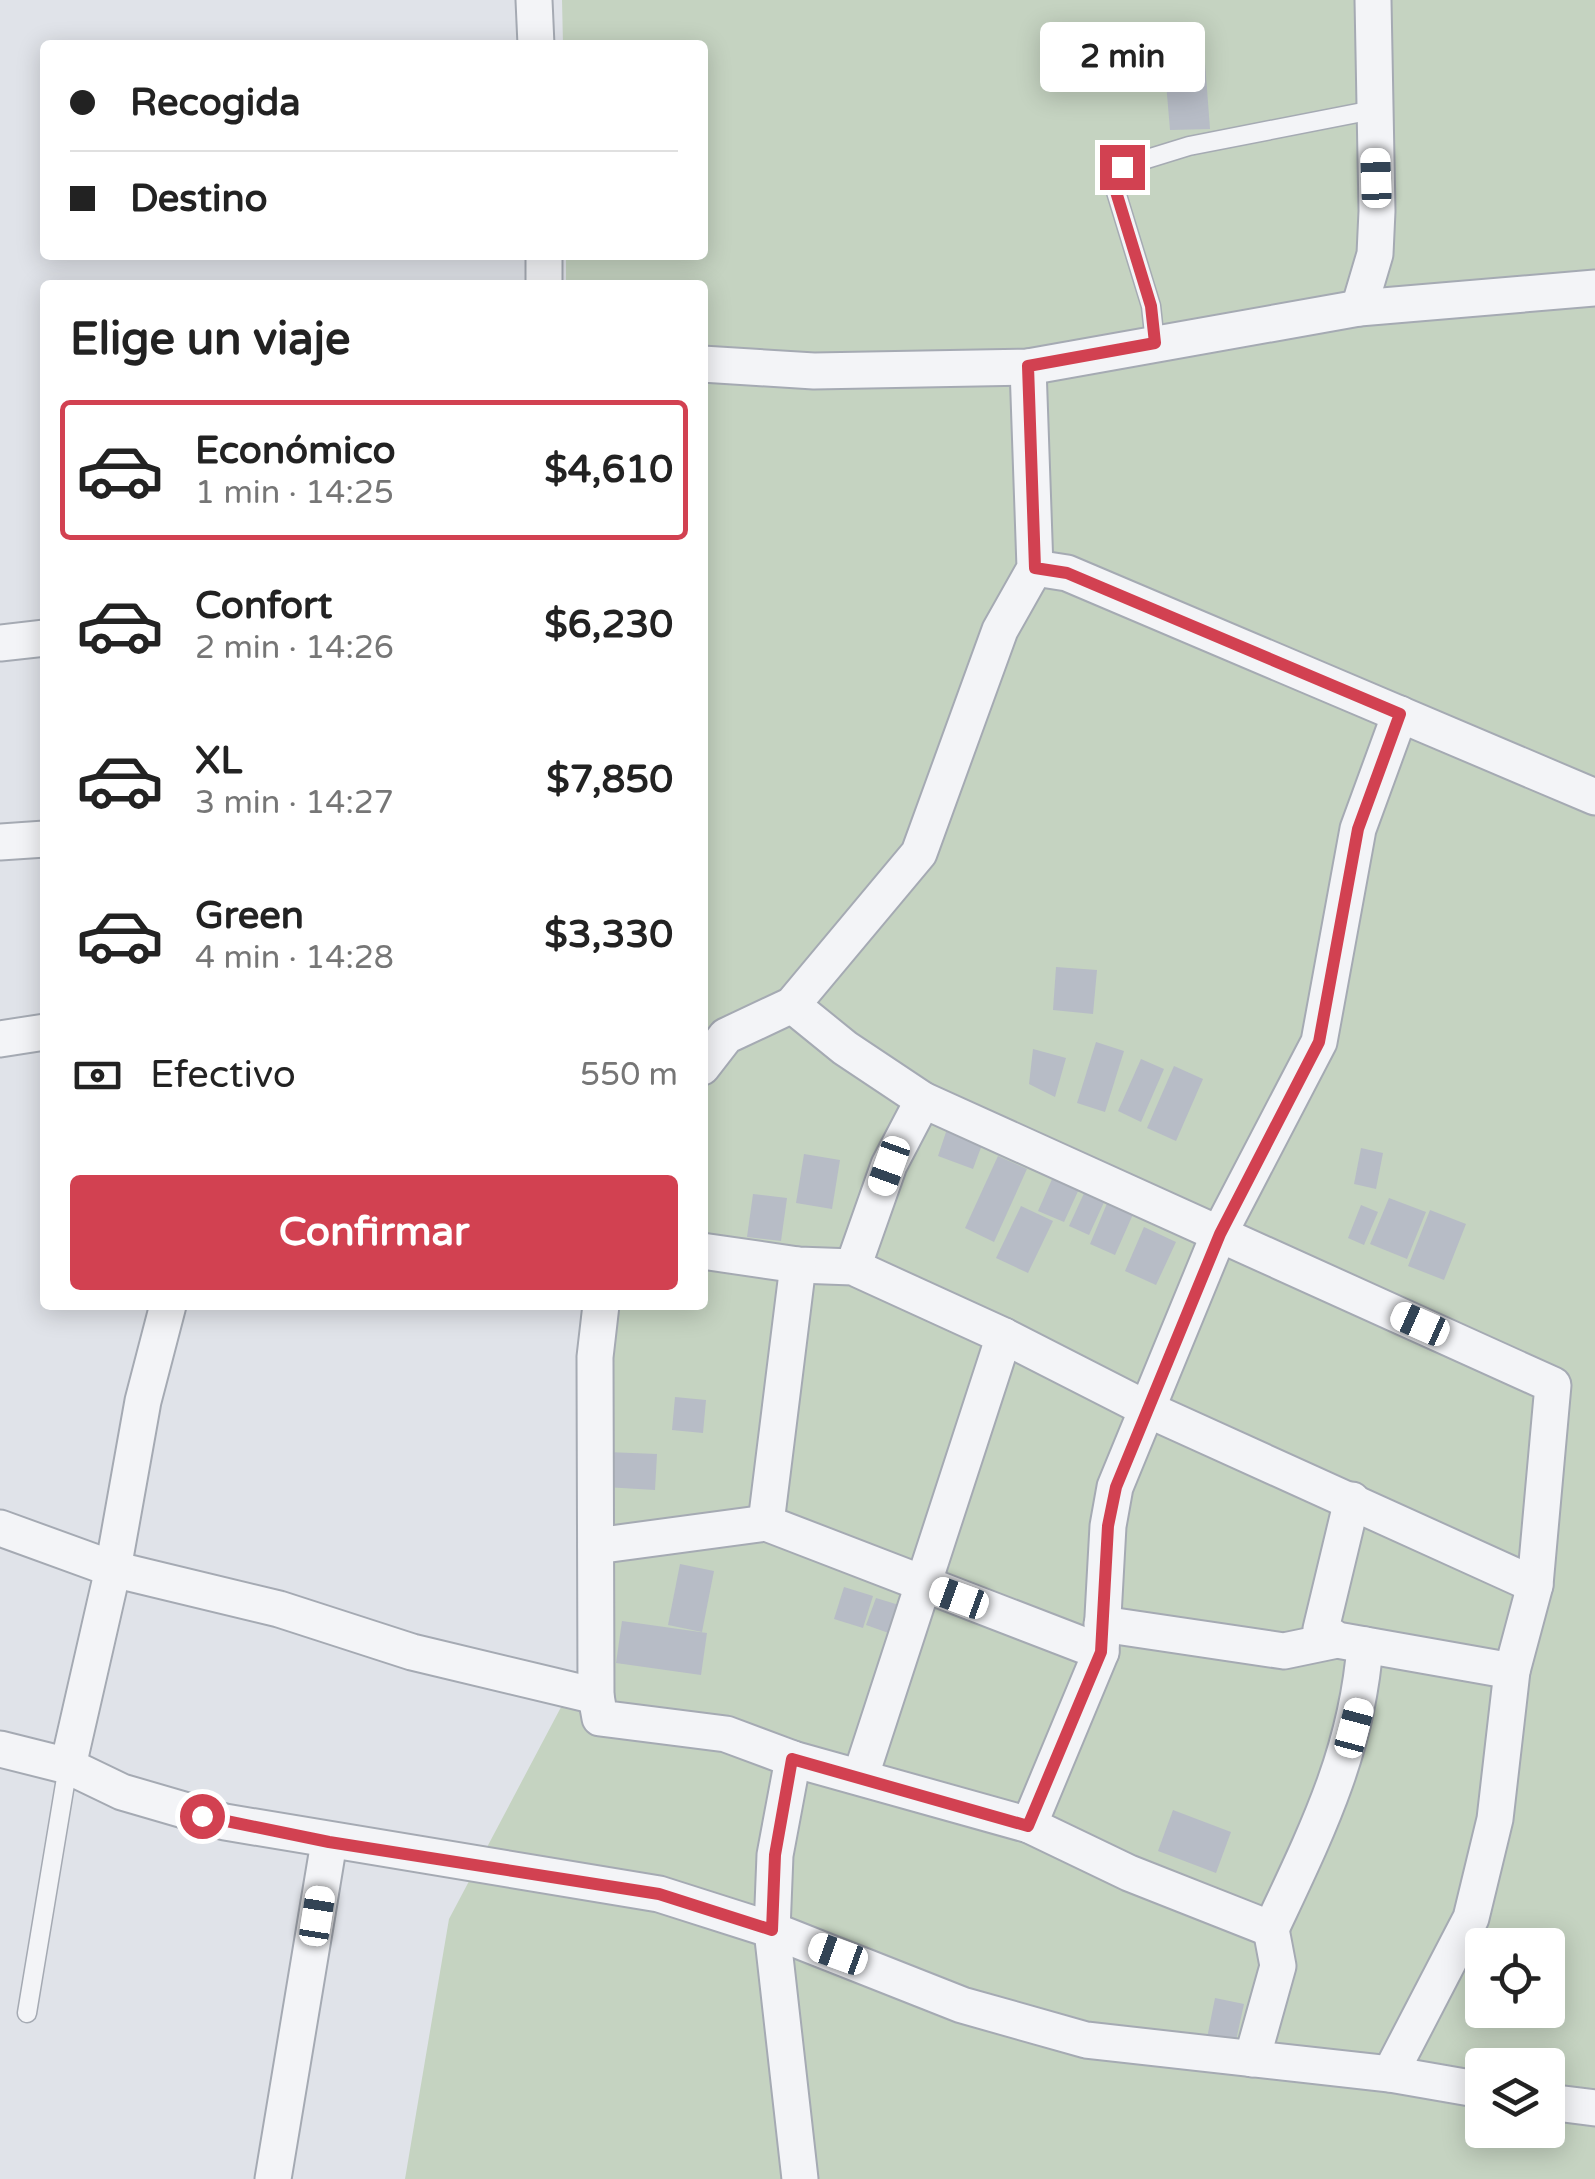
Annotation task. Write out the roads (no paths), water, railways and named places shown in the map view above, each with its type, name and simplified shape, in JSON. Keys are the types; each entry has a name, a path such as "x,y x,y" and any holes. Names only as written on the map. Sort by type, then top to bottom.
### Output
{"street":[{"path":"534,0 536,40"},
{"path":"1360,308 1375,254 1373,0"},
{"path":"708,364 814,371 1028,366 1360,308 1595,288"},
{"path":"708,1059 726,1036 792,1005 919,853 1000,630 1035,568 1028,366"},
{"path":"1035,568 1067,573 1595,797"},
{"path":"0,644 40,639"},
{"path":"1028,1826 1102,1638 1116,1487 1220,1234 1319,1042 1358,829 1400,714"},
{"path":"0,842 40,839"},
{"path":"792,1005 923,1100 1553,1385 1535,1585 1512,1672 1495,1819 1471,1918 1390,2074"},
{"path":"0,1039 40,1033"},
{"path":"853,1267 889,1166 923,1100"},
{"path":"708,1252 798,1265 853,1267 1004,1336 1149,1410 1535,1585"},
{"path":"766,1523 798,1265"},
{"path":"68,1766 113,1568 142,1400 167,1310"},
{"path":"593,1310 596,1696 600,1718 726,1734 792,1759 861,1775 1028,1826 1129,1873 1271,1929"},
{"path":"861,1775 1004,1336"},
{"path":"1352,1500 1321,1629 1351,1643 1512,1672"},
{"path":"596,1546 766,1523 924,1585 1102,1638 1284,1651 1351,1643"},
{"path":"0,1528 113,1568 279,1609 412,1652 596,1696"},
{"path":"1252,2059 1278,1966 1271,1929 1340,1780 1361,1702 1351,1643"},
{"path":"0,1749 68,1766 122,1792 178,1810 329,1842 659,1894 772,1930 962,2005 1086,2040 1390,2074 1465,2087"},
{"path":"792,1759 775,1855 772,1930 800,2179"},
{"path":"273,2179 329,1842"},
{"path":"1565,2104 1595,2108"}],"lane":[{"path":"1155,343 1151,306 1113,182 1122,167 1189,146 1373,110"},
{"path":"27,2012 68,1766"}]}
